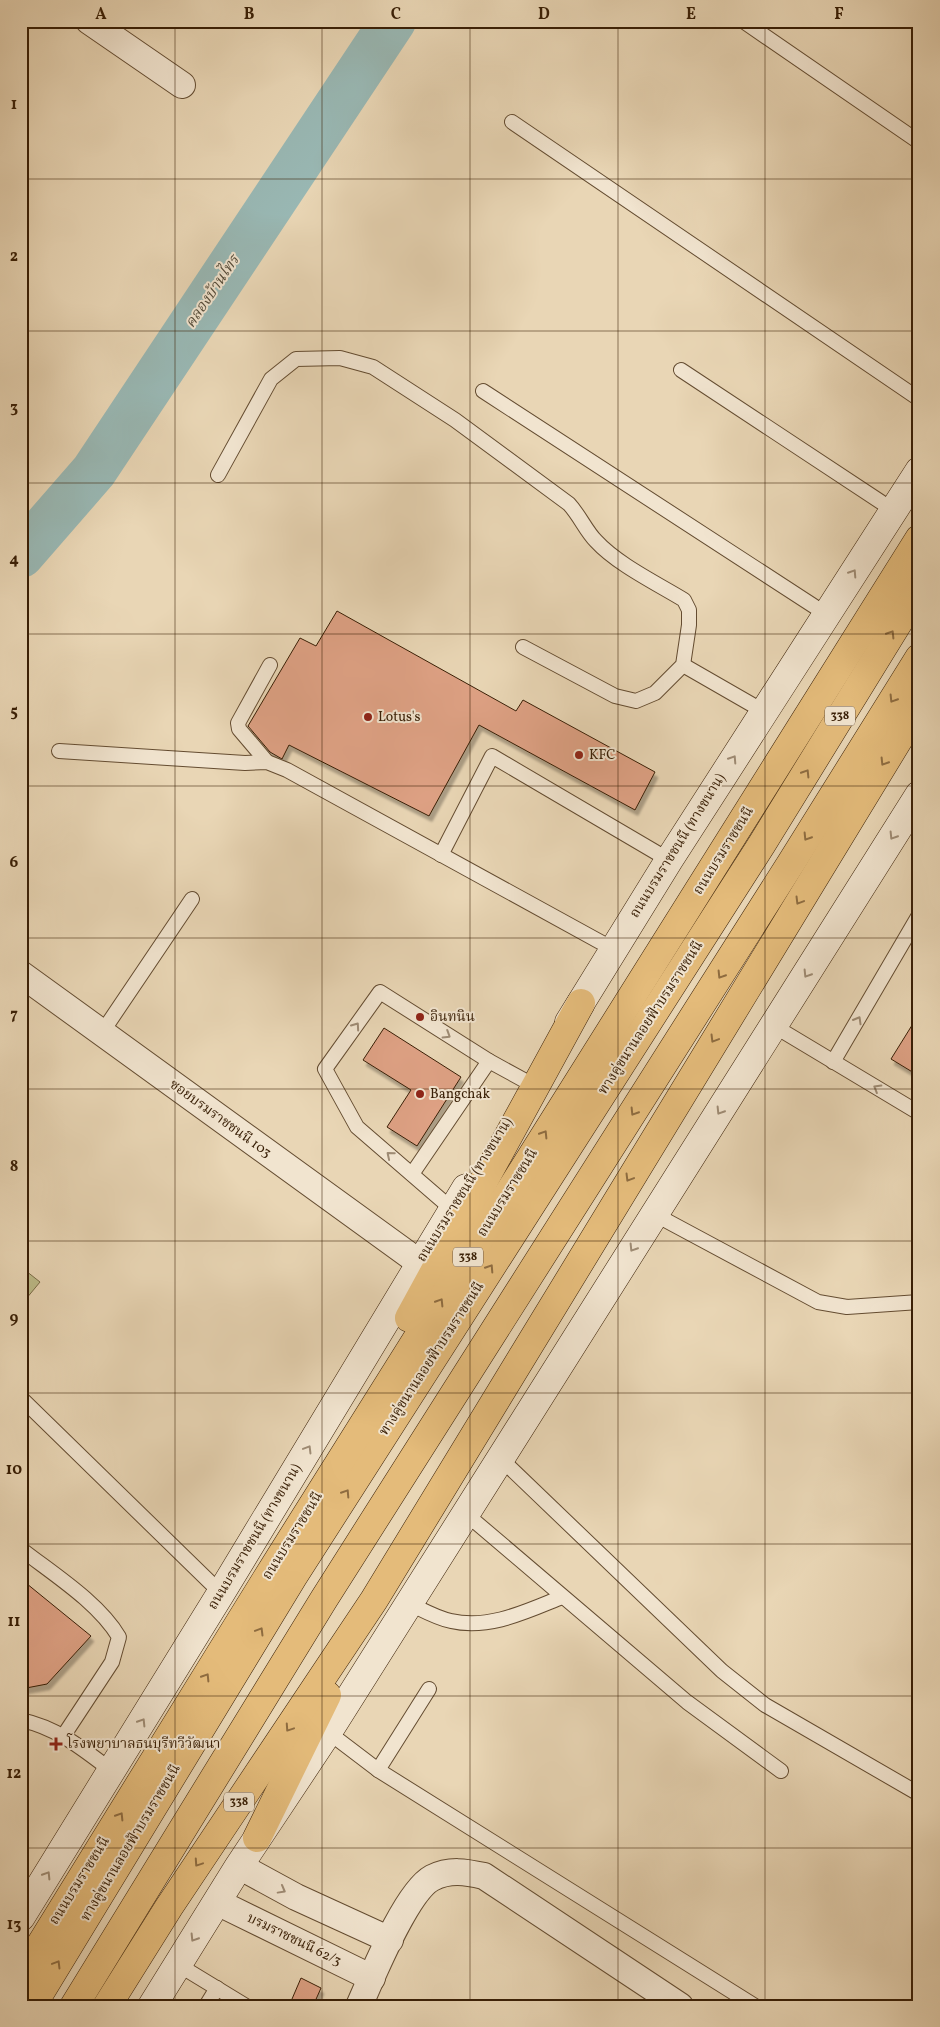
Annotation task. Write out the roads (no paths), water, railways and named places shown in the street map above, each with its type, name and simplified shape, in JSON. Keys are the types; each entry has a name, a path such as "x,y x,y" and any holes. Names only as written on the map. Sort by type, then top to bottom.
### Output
{"main road":[{"name":"ถนนบรมราชชนนี (ทางขนาน)","path":"23,1911 222,1592 420,1263 613,949 919,470"},
{"name":"ถนนบรมราชชนนี","path":"21,1976 275,1565 919,539"},
{"name":"ทางคู่ขนานลอยฟ้าบรมราชชนนี","path":"32,2006 293,1577 762,844 919,588"},
{"name":"338","path":"74,2006 324,1599 791,864 919,658"},
{"name":"338","path":"107,2006 174,1898 374,1600 919,706"},
{"name":"338","path":"152,2006 239,1866 328,1732 919,795"},
{"path":"275,1565 581,1003"},
{"path":"257,1838 374,1600"}],"street":[{"path":"90,21 182,85"},
{"name":"ซอยบรมราชชนนี 103","path":"21,974 101,1034 420,1263"},
{"path":"239,1866 296,1898 390,1940"},
{"path":"359,2006 412,1897 431,1879 459,1870 484,1876 680,2006"},
{"name":"บรมราชชนนี 62/3","path":"217,1902 372,1978"}],"lane":[{"path":"743,21 919,142"},
{"path":"512,122 919,399"},
{"path":"218,475 271,379 296,359 340,358 373,367 455,420 568,504 581,517 594,540 606,551 684,600 689,610 689,625 683,665 655,693 636,701 615,696 523,648"},
{"path":"681,370 894,510"},
{"path":"483,391 826,614"},
{"path":"267,762 239,729 238,724 270,665"},
{"path":"683,665 764,711"},
{"path":"58,751 245,763 267,762 287,770 613,949"},
{"path":"441,855 492,756 669,860"},
{"path":"101,1034 192,899"},
{"path":"833,1062 919,915"},
{"path":"453,1210 357,1127 325,1069 380,992 489,1061 531,1084"},
{"path":"774,1026 919,1112"},
{"path":"412,1174 489,1061"},
{"path":"654,1214 818,1302 847,1307 919,1302"},
{"path":"21,1398 222,1592"},
{"path":"500,1458 722,1671 765,1705 919,1794"},
{"path":"465,1513 687,1702 781,1772"},
{"path":"21,1549 99,1611 110,1622 119,1637 112,1662 64,1735"},
{"path":"408,1603 450,1621 476,1624 513,1616 562,1597"},
{"path":"378,1770 429,1689"},
{"path":"21,1720 41,1725 64,1735 112,1771"},
{"path":"328,1732 378,1770 755,2006"},
{"path":"178,1964 246,2006"},
{"path":"206,2006 217,1988"}],"waterway":[{"name":"คลองบ้านไทร","path":"21,555 94,471 393,21"}],"place":[{"name":"Lotus's","path":"368,717"},
{"name":"KFC","path":"579,755"},
{"name":"อินทนิน","path":"420,1017"},
{"name":"Bangchak","path":"420,1094"},
{"name":"โรงพยาบาลธนบุรีทวีวัฒนา","path":"56,1744"}]}
